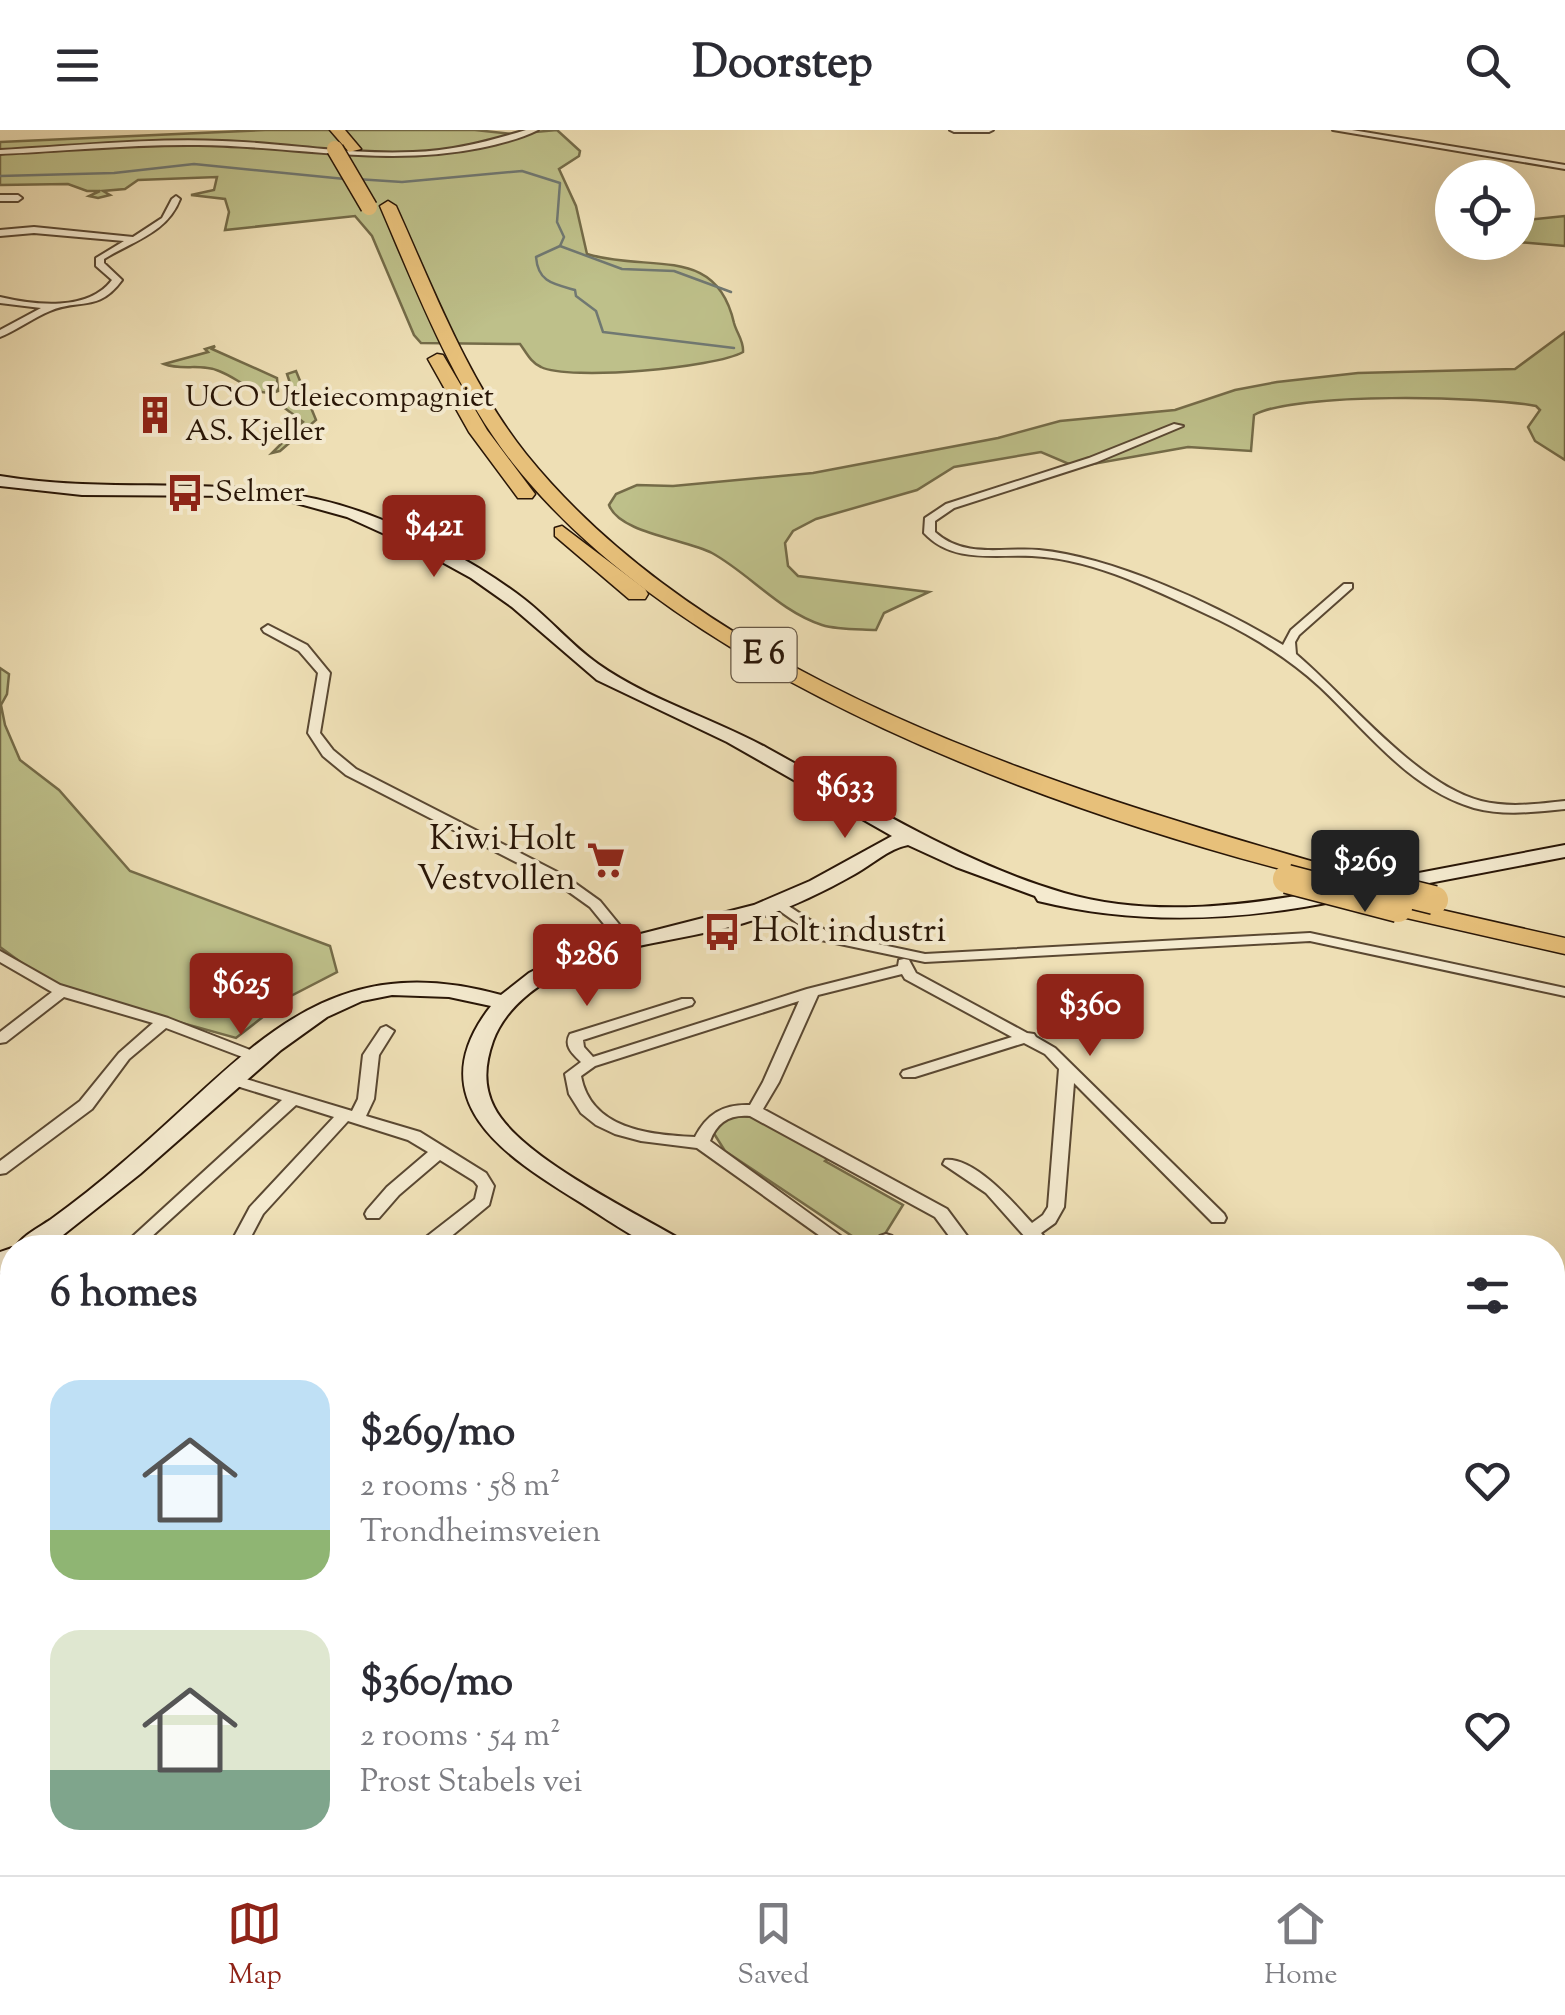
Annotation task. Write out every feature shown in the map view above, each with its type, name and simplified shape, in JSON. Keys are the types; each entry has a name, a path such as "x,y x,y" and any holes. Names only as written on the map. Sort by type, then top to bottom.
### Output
{"highway":[{"name":"E 6","path":"320,130 379,207 454,351 519,457 579,523 678,602 806,679 997,766 1195,835 1324,872 1434,887 1565,930"},
{"name":"E 6","path":"338,130 372,177 379,207 432,348 478,432 524,492 604,570 726,652 851,720 1052,804 1191,852 1287,879 1565,946"}],"main road":[{"path":"0,481 61,489 246,489 296,496 343,510 488,582 602,675 731,736 830,796 848,813 904,843 985,883 1024,894 1145,912 1229,912 1434,887 1565,852"},
{"path":"1434,887 1463,863 1565,839"},
{"path":"654,1235 507,1143 491,1124 478,1095 475,1063 481,1040 505,1004 551,970 626,942 719,923 778,902 904,843"},
{"path":"45,1235 96,1197 311,1016 365,994 432,987 505,1004"}],"street":[{"path":"0,152 219,143 348,156 413,156 487,146 534,130"},
{"path":"954,130 988,130"},
{"path":"1337,130 1565,167"},
{"path":"0,198 18,198"},
{"path":"0,300 52,306 80,302 113,288 117,280 99,261 166,219 176,199"},
{"path":"0,233 34,230 130,239"},
{"path":"0,334 52,306"},
{"path":"1178,426 1093,460 950,506 929,520 928,529 938,542 960,551 1046,554 1142,581 1290,655 1430,786 1464,801 1506,810 1565,805"},
{"path":"1290,655 1289,642 1295,633 1348,586"},
{"path":"268,629 303,648 324,673 314,733 328,754 350,772 560,879 595,904 626,942"},
{"path":"778,902 826,937 904,961"},
{"path":"831,1235 701,1143 652,1138 595,1117 574,1090 572,1081 577,1069 904,961 1310,937 1565,992"},
{"path":"0,955 29,977 60,993 164,1022 258,1058"},
{"path":"904,961 910,976 1029,1037 1067,1068 1218,1218"},
{"path":"754,1111 774,1080 812,992"},
{"path":"1,1038 60,993"},
{"path":"590,1063 576,1048 575,1037 687,1002"},
{"path":"0,1169 86,1104 124,1056 164,1022"},
{"path":"243,1235 256,1211 366,1099 371,1055 386,1032"},
{"path":"909,1074 1029,1037"},
{"path":"1030,1232 1049,1219 1056,1207 1067,1068"},
{"path":"232,1080 414,1136 480,1177 486,1194 476,1209 446,1235"},
{"path":"142,1235 292,1100"},
{"path":"701,1143 720,1114 739,1108 754,1111 941,1213 958,1235"},
{"path":"373,1214 393,1191 440,1152"},
{"path":"951,1164 992,1189 1033,1235"},
{"path":"924,1204 939,1190"}],"green space":[{"path":"265,130 475,130 513,134 557,130 580,151 579,156 559,169 576,206 587,254 696,271 725,298 743,352 674,367 580,373 541,367 520,344 421,343 414,335 372,236 355,216 225,230 229,212 225,199 191,195 214,190 217,177 138,180 125,189 103,191 110,195 98,198 89,196 100,191 68,184 0,185 0,142"},
{"path":"1565,216 1565,246 1535,243 1535,219"},
{"path":"1565,332 1565,460 1535,441 1528,427 1540,410 1536,406 1435,398 1308,402 1254,415 1251,451 1188,447 1076,467 1041,452 954,467 917,490 816,519 793,531 785,543 788,566 798,576 929,592 884,613 876,630 835,628 806,619 712,553 639,529 615,515 609,505 616,494 637,485 673,486 813,473 998,438 1060,421 1175,410 1235,390 1277,382 1358,373 1515,369"},
{"path":"215,346 212,349 277,378 278,391 256,390 212,369 164,364 208,352 205,349"},
{"path":"296,371 316,420 280,451 272,453 303,422 282,406 293,392 287,374"},
{"path":"0,668 9,674 7,694 1,705 20,760 59,790 130,871 330,946 337,972 287,998 236,1038 56,988 0,947"},
{"path":"737,1116 753,1117 830,1157 825,1161 903,1205 885,1234 851,1235 725,1151 713,1132 722,1121"}],"waterway":[{"path":"0,176 114,173 194,164 345,179"},
{"path":"356,179 402,182 522,171 560,183 557,222 564,237 560,246"},
{"path":"560,246 622,269 674,271 731,292"},
{"path":"560,246 536,257 540,272 554,284 575,290 576,296 596,311 603,332 734,348"}],"place":[{"name":"UCO Utleiecompagniet AS. Kjeller","path":"155,415"},
{"name":"Selmer","path":"185,493"},
{"name":"Kiwi Holt Vestvollen","path":"606,860"},
{"name":"Holt industri","path":"722,932"}]}
